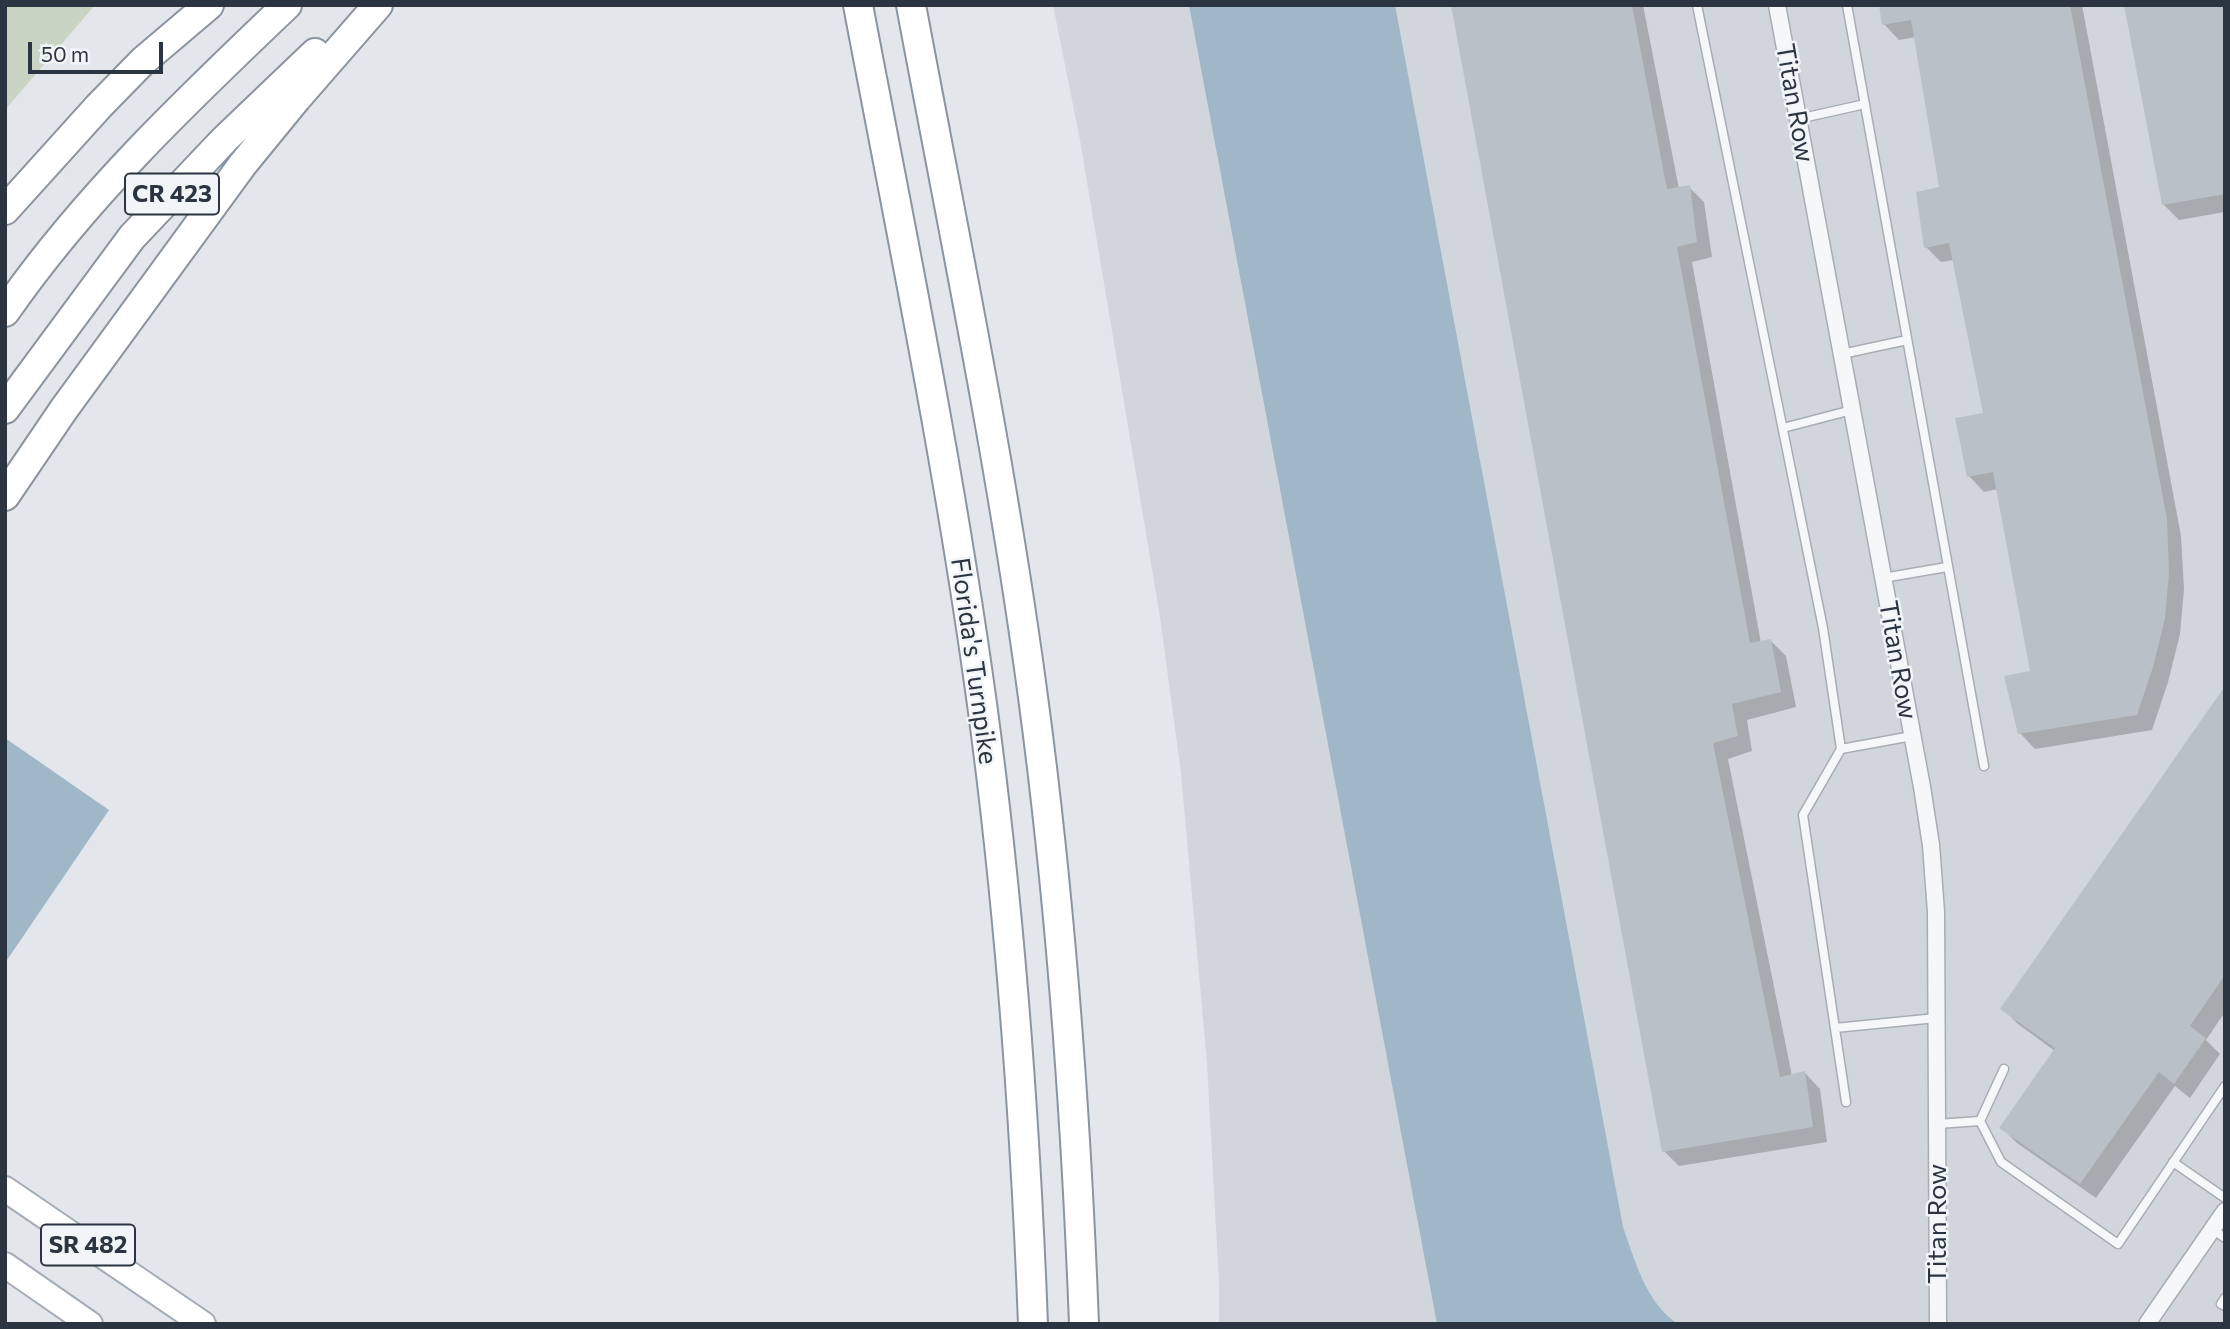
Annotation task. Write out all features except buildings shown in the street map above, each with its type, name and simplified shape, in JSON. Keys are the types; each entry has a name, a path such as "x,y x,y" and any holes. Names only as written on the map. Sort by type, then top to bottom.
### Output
{"highway":[{"path":"5,210 143,61 209,5"},
{"name":"CR 423","path":"5,312 29,278 108,185 202,86 287,5"},
{"name":"CR 423","path":"5,409 132,237 225,139 367,5"},
{"path":"5,496 64,409 243,164 378,5"},
{"name":"Florida's Turnpike","path":"858,5 939,434 982,703 1013,978 1024,1117 1033,1324"},
{"name":"Florida's Turnpike","path":"911,5 989,425 1033,697 1065,974 1075,1114 1084,1324"}],"main road":[{"name":"SR 482","path":"5,1189 203,1324"},
{"name":"SR 482","path":"5,1265 90,1324"}],"street":[{"name":"Titan Row","path":"1777,5 1931,845 1936,912 1938,1324"},
{"path":"2147,1324 2219,1234 2225,1211"}],"lane":[{"path":"1697,5 1824,628 1841,749 1803,815 1846,1102"},
{"path":"1847,5 1984,766"},
{"path":"1798,119 1866,104"},
{"path":"1842,354 1907,340"},
{"path":"1783,428 1852,410"},
{"path":"1883,578 1947,567"},
{"path":"1841,749 1912,736"},
{"path":"1835,1028 1936,1018"},
{"path":"1980,1121 2004,1069"},
{"path":"1980,1121 2001,1162 2118,1244 2225,1086"},
{"path":"1937,1124 1980,1121"},
{"path":"2173,1162 2225,1198"},
{"path":"2225,1298 2221,1304 2225,1306"}],"shaded area":[{"path":"1053,5 2225,5 2225,1324 1219,1324 1207,1063 1181,773 1160,617 1080,140"}],"green space":[{"path":"5,5 95,5 5,110"}],"water":[{"path":"1189,5 1395,5 1623,1227 1637,1267 1650,1293 1667,1315 1678,1324 1437,1324"},
{"path":"5,738 109,810 5,963"}]}
